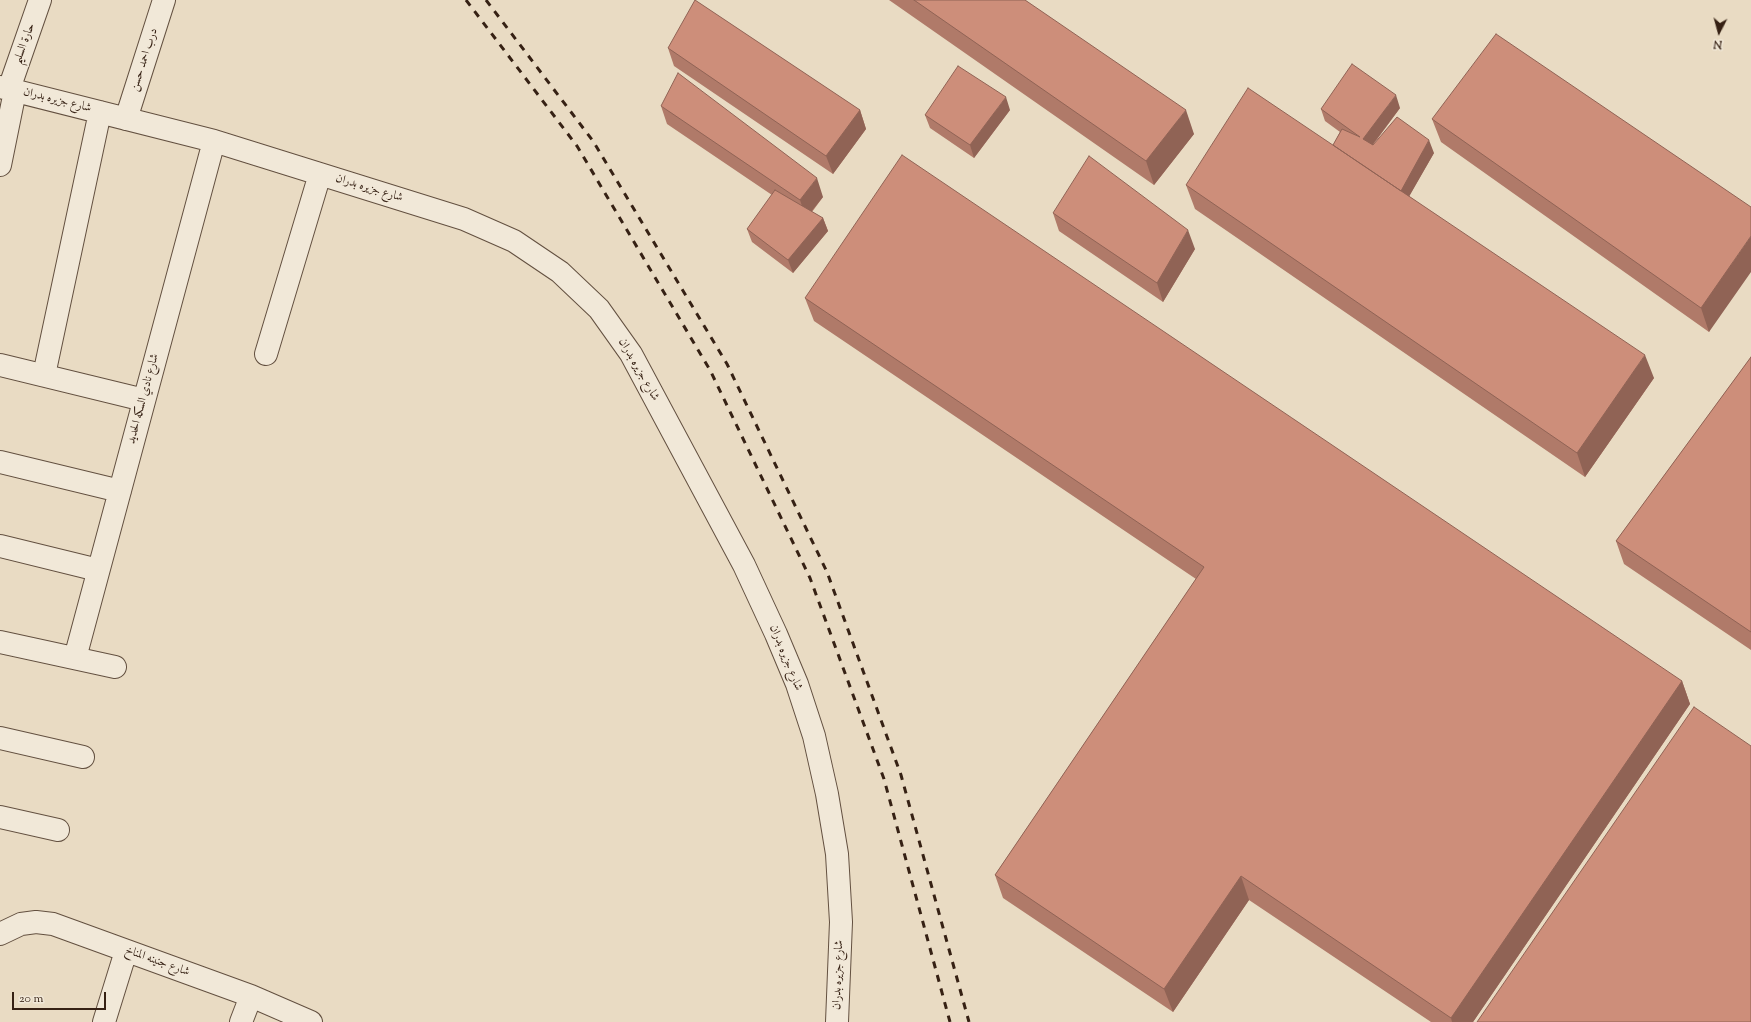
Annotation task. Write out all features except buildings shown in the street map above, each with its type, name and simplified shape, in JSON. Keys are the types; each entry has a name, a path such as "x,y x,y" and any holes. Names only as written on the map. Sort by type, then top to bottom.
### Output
{"street":[{"name":"حارة السليم","path":"0,165 8,89 40,0"},
{"name":"درب احمد حسن","path":"126,119 164,0"},
{"name":"شارع جزيره بدران","path":"8,89 214,142 464,219 514,241 560,272 599,310 631,354 744,565 797,684 814,736 828,794 837,854 841,922 837,1022"},
{"path":"44,375 100,112"},
{"name":"شارع نادي السكه الحديد","path":"75,658 214,142"},
{"path":"266,354 320,174"},
{"path":"0,364 144,400"},
{"path":"0,462 120,491"},
{"path":"0,546 98,570"},
{"path":"0,642 115,667"},
{"path":"0,738 82,757"},
{"path":"0,817 58,830"},
{"name":"شارع جنينه المناخ","path":"0,934 21,924 36,922 53,924 251,996 311,1022"},
{"path":"104,1022 126,951"},
{"path":"241,1022 251,996"}],"railway":[{"path":"466,0 577,146 710,370 810,578 884,779 950,1022"},
{"path":"486,0 593,141 727,364 827,572 901,775 969,1022"}]}
